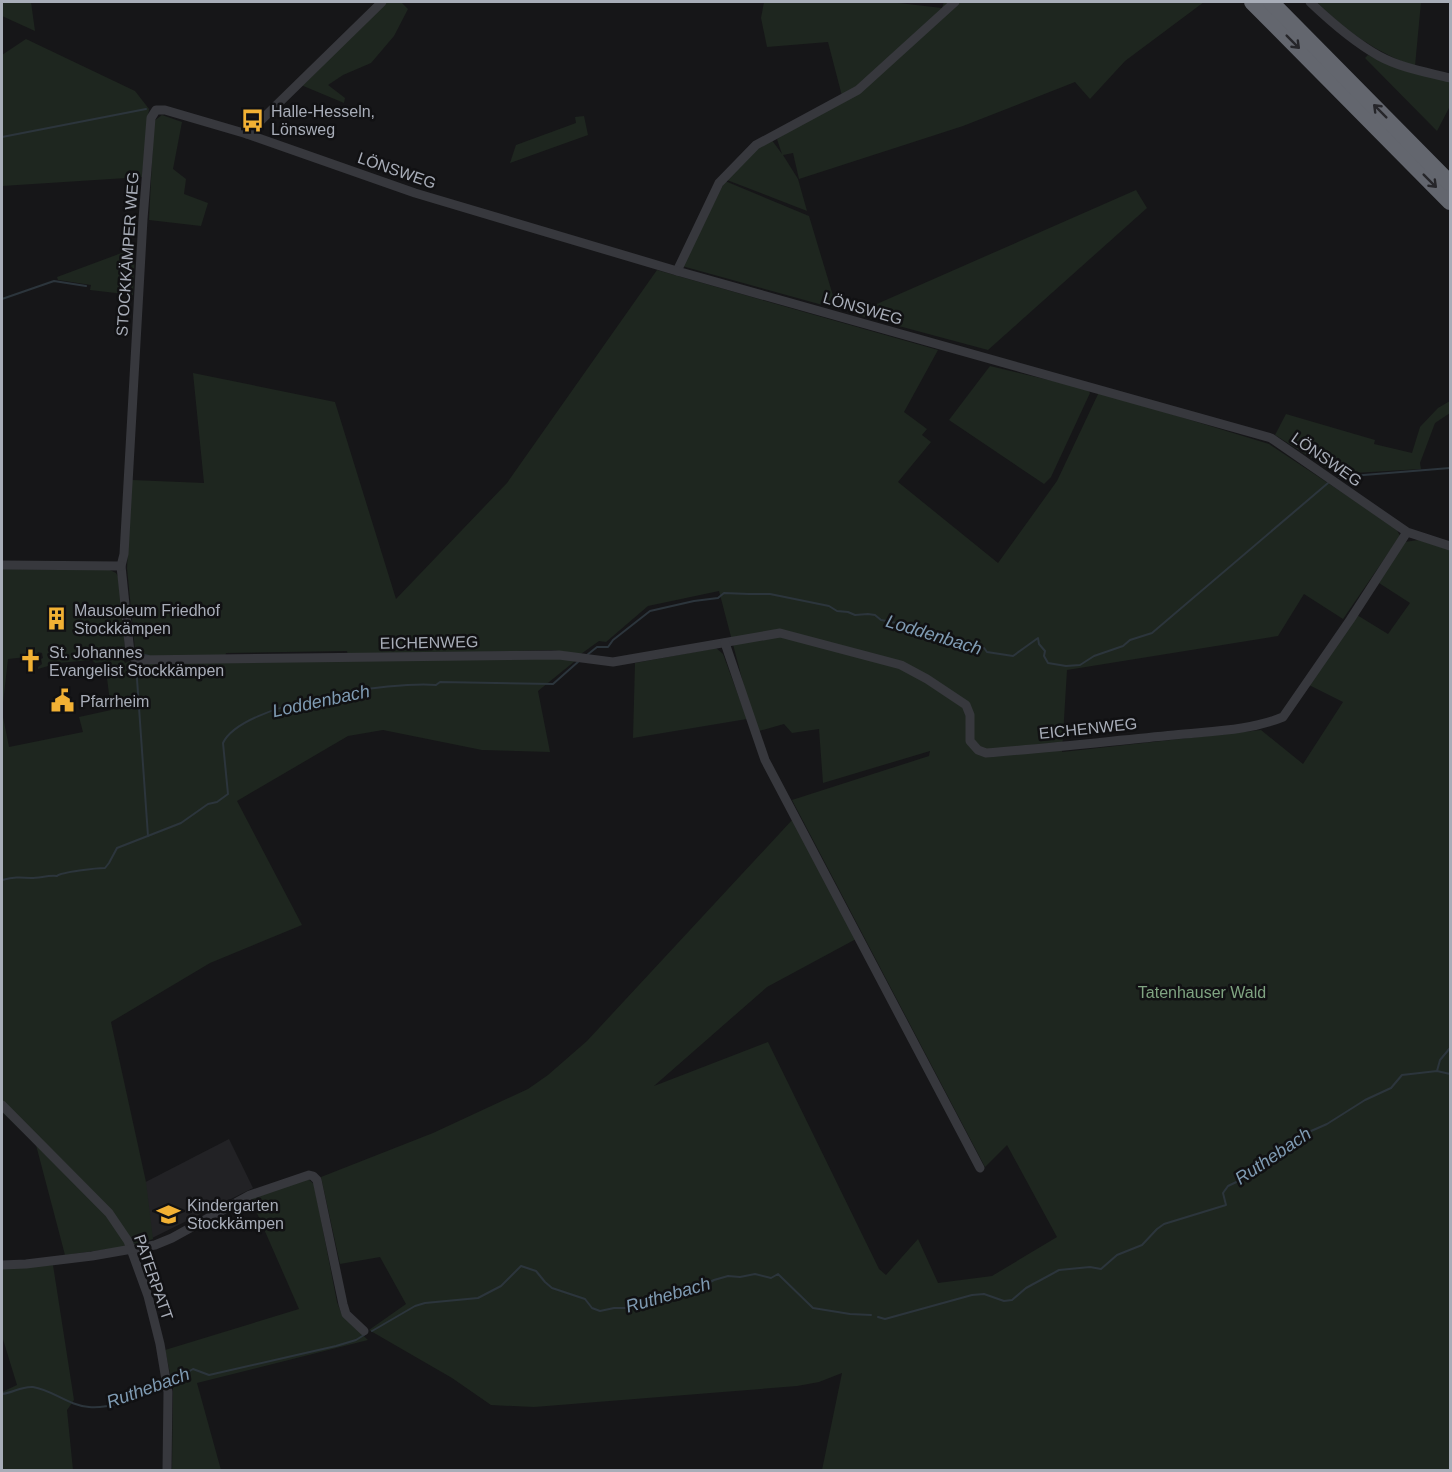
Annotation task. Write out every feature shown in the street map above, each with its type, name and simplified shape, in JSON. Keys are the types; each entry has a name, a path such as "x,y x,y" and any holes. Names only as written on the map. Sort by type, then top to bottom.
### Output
{"highway":[{"path":"1252,2 1450,202"},
{"path":"1271,2 1450,183"}],"street":[{"path":"247,134 382,2"},
{"path":"677,271 719,183 756,145 858,90 955,2"},
{"path":"1310,2 1353,40 1379,56 1450,78"},
{"name":"STOCKKÄMPER WEG","path":"121,566 124,554 151,118 156,110 160,109 247,134"},
{"name":"LÖNSWEG","path":"247,134 416,193 677,271 1271,438 1407,532 1450,546"},
{"name":"EICHENWEG","path":"121,566 132,657 141,661 559,655 613,662 780,633 901,665 927,679 966,705 970,715 970,741 978,750 986,753 1257,725 1283,717 1407,532"},
{"path":"2,565 121,566"},
{"path":"725,643 765,760 980,1168"},
{"name":"PATERPATT","path":"2,1105 109,1213 123,1231 148,1296 167,1380 167,1470"},
{"path":"2,1265 131,1251 172,1238 249,1195 309,1175 317,1180 346,1314 364,1331"}],"shaded area":[{"name":"Kindergarten Stockkämpen","path":"229,1139 253,1188 140,1244 132,1189"}],"green space":[{"path":"2,2 31,2 35,31 2,16"},
{"path":"387,2 401,2 408,9 394,36 371,63 343,75 328,85 345,98 344,103 301,85"},
{"path":"764,2 890,2 942,8 944,2 1204,2 1125,61 1090,99 1075,82 963,126 799,179 793,153 783,155 798,179 807,211 727,180 757,147 771,139 782,154 777,139 842,96 828,42 767,47 761,18"},
{"path":"1317,2 1421,2 1415,66 1362,40"},
{"path":"26,39 135,91 149,109 142,177 2,186 2,55"},
{"path":"1368,55 1388,64 1450,82 1450,106 1437,131 1365,58"},
{"path":"162,115 182,122 173,169 186,179 184,194 208,203 201,226 149,220 154,121"},
{"path":"584,116 588,135 510,163 516,145 576,123 575,117"},
{"path":"725,181 809,216 837,309 682,266"},
{"path":"1136,190 1147,208 988,350 854,314"},
{"path":"135,248 133,295 90,290 91,285 58,280 57,277"},
{"name":"Tatenhauser Wald","path":"657,270 938,350 904,412 927,429 922,435 931,442 898,482 998,563 1057,481 1099,392 1269,444 1396,528 1400,536 1343,619 1304,594 1278,636 1067,670 1062,752 1261,730 1303,764 1343,702 1309,685 1357,615 1388,634 1410,603 1379,583 1404,542 1419,540 1450,550 1450,1470 822,1470 842,1373 819,1382 797,1386 534,1407 491,1405 452,1378 369,1330 406,1304 380,1257 340,1264 321,1177 433,1133 528,1089 548,1075 587,1041 793,819 856,939 767,987 654,1086 768,1042 879,1269 886,1275 918,1239 938,1283 992,1276 1057,1237 1007,1145 985,1167 792,800 929,756 930,751 823,783 819,729 792,733 784,724 759,731 746,694 719,591 648,606 606,642 599,641 581,654 551,650 348,656 347,651 226,653 225,657 145,657 135,650 127,568 132,480 204,483 193,373 335,402 396,599 507,483"},
{"path":"990,366 1087,389 1090,393 1051,477 1044,484 949,420"},
{"path":"1450,401 1450,413 1435,423 1420,463 1421,469 1337,474 1275,435 1286,414 1375,440 1374,444 1412,453 1420,427 1438,408"},
{"path":"2,569 110,570 116,573 120,580 125,650 122,657 125,663 129,661 139,664 558,658 575,661 538,691 550,752 482,750 383,730 348,736 237,801 302,925 210,963 111,1022 146,1182 153,1239 137,1245 133,1243 124,1247 65,1255 36,1145 2,1112","holes":["38,652 42,653 42,664 38,669 58,663 92,660 95,663 105,662 111,710 79,717 83,732 9,747 2,712 8,659 36,656"]},
{"path":"716,648 723,654 747,719 633,738 635,663"},
{"path":"308,1179 314,1184 337,1302 342,1315 368,1340 197,1383 221,1470 172,1470 173,1387 165,1350 299,1309 250,1197"},
{"path":"53,1265 74,1400 67,1410 73,1470 2,1470 2,1392 17,1385 2,1336 2,1268"}],"waterway":[{"path":"2,137 146,109"},
{"path":"2,299 54,281 86,286"},
{"name":"Loddenbach","path":"1339,477 1450,468"},
{"name":"Loddenbach","path":"587,655 597,647 608,647 613,640 650,611 718,598 724,593 770,594 829,606 837,611 855,615 875,615 881,620 918,627 923,632 957,645 984,648 987,652 1013,656 1038,638 1048,663 1066,666 1080,665 1094,656 1152,633 1328,483"},
{"path":"144,655 149,656"},
{"name":"Loddenbach","path":"2,880 57,876 87,869 105,868 117,848 181,823 208,804 217,802 228,794 223,743 236,729 258,716 321,697 388,687 436,685 440,682 553,684 579,661"},
{"path":"138,666 148,836"},
{"path":"1437,1071 1440,1060 1450,1048"},
{"name":"Ruthebach","path":"878,1317 885,1319 972,1295 984,1294 1004,1301 1012,1300 1026,1288 1059,1270 1090,1267 1101,1269 1117,1255 1142,1245 1164,1224 1226,1205 1223,1193 1228,1186 1249,1176 1265,1161 1295,1143 1302,1135 1327,1124 1365,1100 1391,1088 1402,1075 1437,1071 1450,1074"},
{"name":"Ruthebach","path":"372,1331 415,1306 478,1298 501,1286 521,1266 536,1271 552,1288 585,1299 592,1308 600,1311 634,1308 667,1291 694,1291 714,1280 728,1276 740,1277 755,1274 771,1278 778,1274 813,1308 871,1315"},
{"name":"Ruthebach","path":"169,1384 183,1379 193,1369 209,1375 336,1346 364,1335"},
{"name":"Ruthebach","path":"2,1394 33,1387 75,1404 99,1407 127,1401 164,1386"}],"place":[{"name":"Halle-Hesseln, Lönsweg","path":"253,120"},
{"name":"Mausoleum Friedhof Stockkämpen","path":"56,619"},
{"name":"St. Johannes Evangelist Stockkämpen","path":"31,661"},
{"name":"Pfarrheim","path":"62,701"},
{"name":"Kindergarten Stockkämpen","path":"169,1214"}]}
